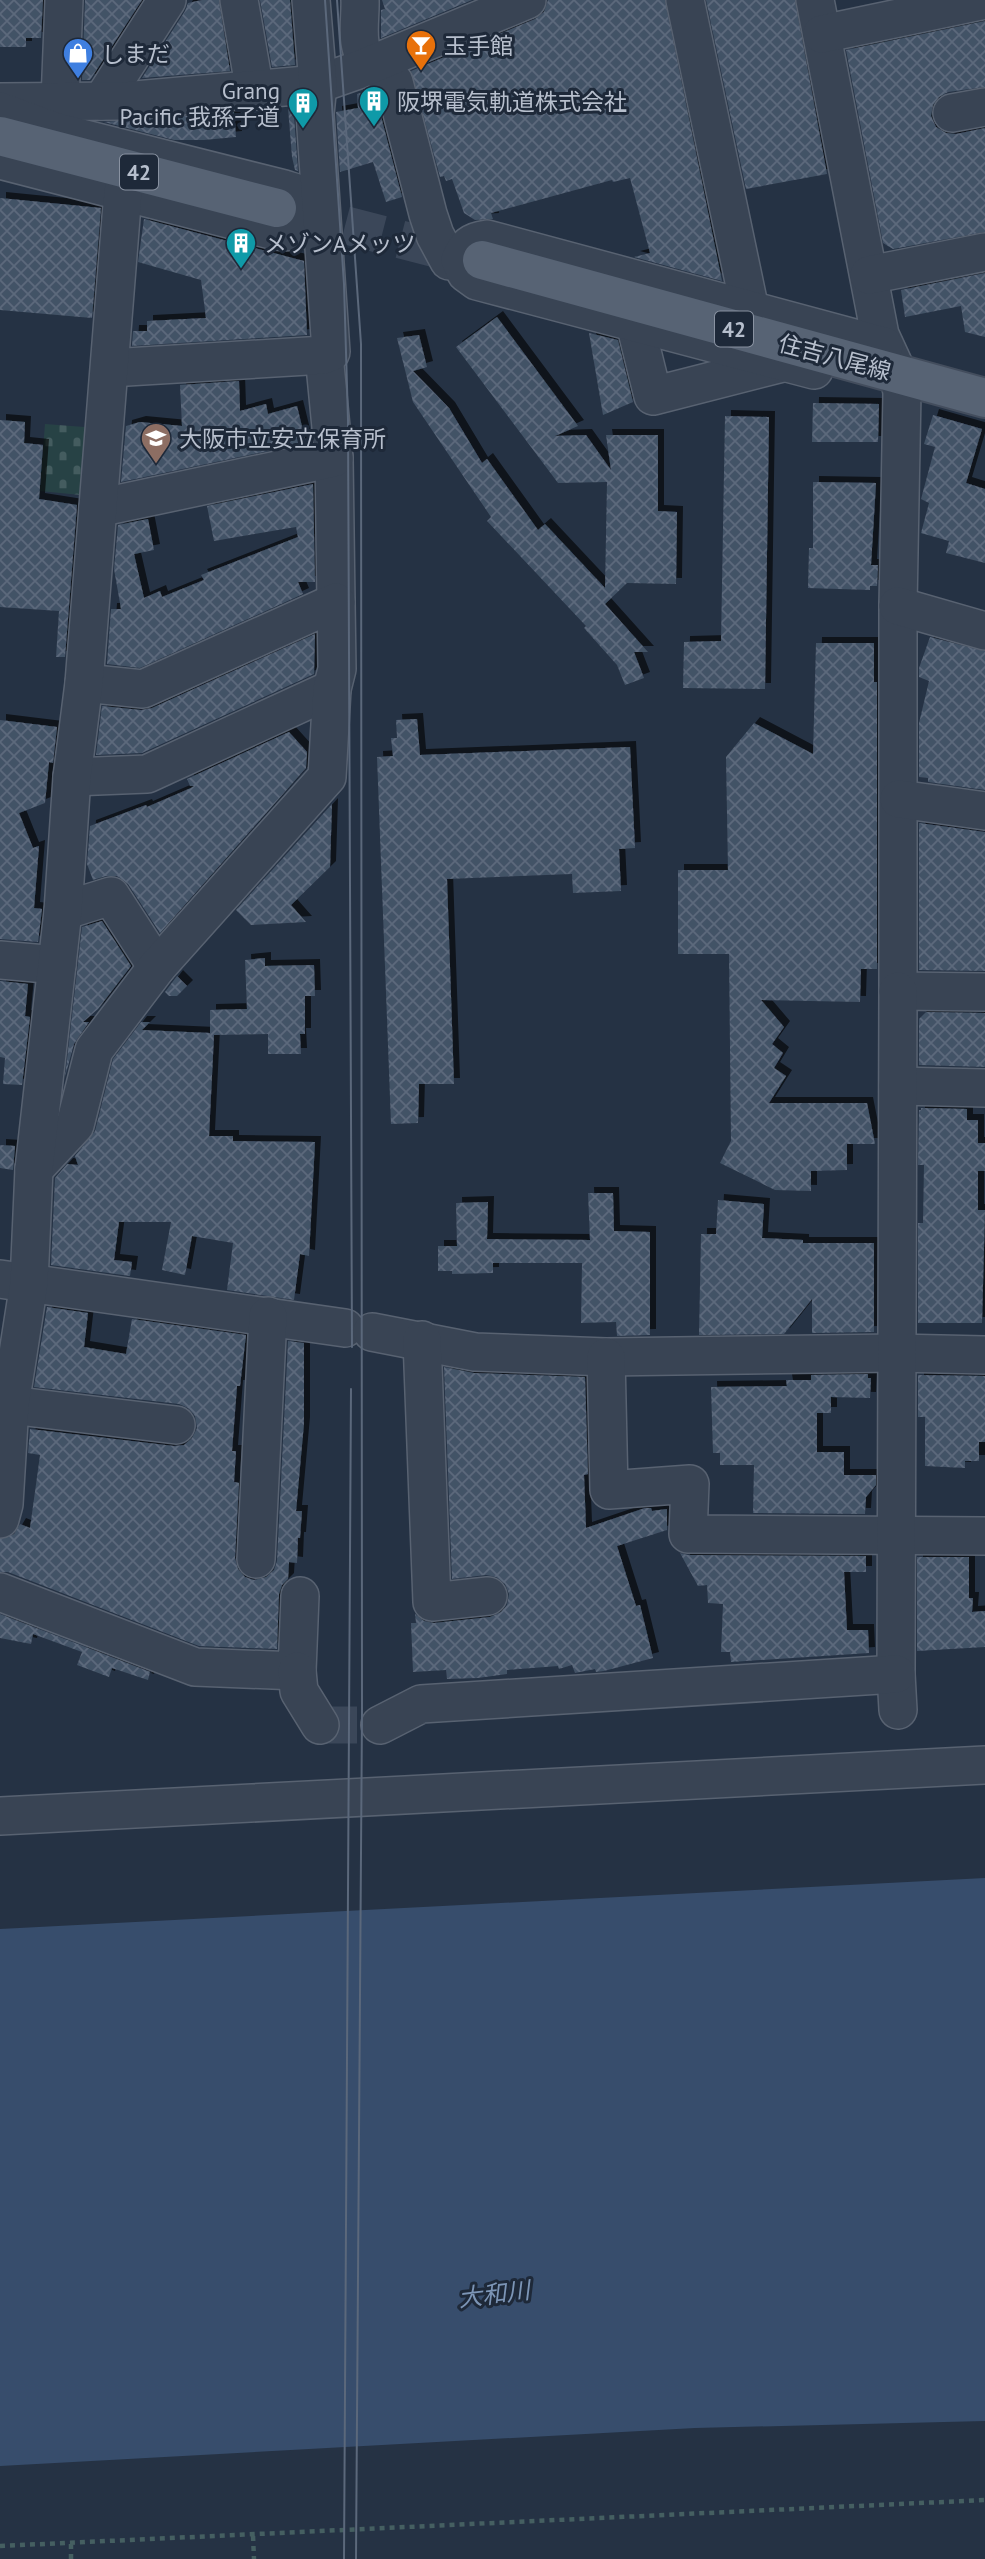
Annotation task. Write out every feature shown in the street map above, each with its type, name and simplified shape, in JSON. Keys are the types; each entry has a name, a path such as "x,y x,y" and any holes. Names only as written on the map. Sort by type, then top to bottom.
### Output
{"main road":[{"name":"42","path":"0,136 277,208"},
{"name":"住吉八尾線","path":"471,260 894,371 985,398"}],"street":[{"path":"61,111 64,0"},
{"path":"124,147 113,101 167,0"},
{"path":"239,0 255,91"},
{"path":"110,368 324,355 331,352 316,114 318,84 311,0"},
{"path":"360,0 362,52 382,60"},
{"path":"0,111 61,111 113,101 318,84 527,0"},
{"path":"685,0 750,310"},
{"path":"898,1710 899,799 894,371 869,275 818,17 985,0"},
{"path":"382,60 386,73 394,82 435,235 449,261 471,260"},
{"path":"0,102 61,111 124,147 298,193 312,205 312,212 309,223 301,230 289,233 0,160"},
{"path":"0,1519 4,1504 15,1281 34,1169 63,911 72,777 84,683 123,192"},
{"path":"487,239 750,310 894,371 783,362 477,281 466,273 471,260 465,247 475,241 487,239"},
{"path":"869,275 985,252"},
{"path":"635,323 653,396 783,362"},
{"path":"34,1169 75,1125 94,1050 157,967 327,777 332,689 337,669 334,458 324,355"},
{"path":"98,508 334,458"},
{"path":"84,683 143,689 336,602"},
{"path":"898,606 985,630"},
{"path":"72,777 147,774 332,689"},
{"path":"899,799 985,811"},
{"path":"63,911 111,896 157,967"},
{"path":"0,960 57,965"},
{"path":"898,991 985,992"},
{"path":"898,1086 985,1088"},
{"path":"15,1281 268,1316 422,1340 475,1352 606,1357 985,1354"},
{"path":"256,1559 268,1316"},
{"path":"422,1340 432,1602 488,1595"},
{"path":"606,1357 609,1490 690,1485 688,1534 985,1536"},
{"path":"10,1405 176,1425"},
{"path":"0,1592 195,1667 297,1671"},
{"path":"300,1596 297,1671 299,1691 320,1725"},
{"path":"380,1724 421,1704 896,1674"},
{"path":"0,1816 985,1765"}],"path":[{"path":"0,2546 985,2500"},
{"path":"253,2536 254,2559"},
{"path":"71,2544 71,2559"}],"green space":[{"path":"45,424 97,428 91,496 40,491"}],"water":[{"name":"大和川","path":"985,1878 985,2421 695,2428 0,2466 0,1929"}],"building":[{"path":"0,0 43,0 41,38 26,38 26,47 0,47"},
{"path":"85,0 142,0 90,80 82,80"},
{"path":"219,0 230,71 142,78 188,3"},
{"path":"260,0 290,0 295,65 272,67"},
{"path":"382,0 472,0 381,38 381,10 385,9"},
{"path":"548,0 665,0 722,281 634,257 650,253 630,178 612,180 491,213 493,219 475,220 464,213 452,179 446,181 444,176 440,177 411,71 535,19 544,12"},
{"path":"706,0 795,0 827,174 746,189"},
{"path":"985,21 985,87 948,92 939,97 933,105 931,116 936,127 946,133 956,134 985,128 985,232 893,249 883,243 846,50"},
{"name":"阪堺電気軌道株式会社","path":"371,90 375,93 402,197 386,202 373,162 340,172 336,112 358,108 357,94"},
{"path":"295,107 298,171 295,170 292,157 288,108"},
{"path":"234,112 236,137 204,140 174,140 104,122"},
{"path":"0,198 101,208 92,318 0,310"},
{"path":"144,219 304,261 307,335 132,346 133,331 147,331 147,321 206,318 201,280 138,262"},
{"path":"985,273 985,337 965,332 961,306 905,317 901,290"},
{"path":"497,317 578,426 555,436 586,435 611,470 606,435 658,435 658,511 677,512 676,584 627,583 605,604 648,652 634,652 644,678 625,685 617,665 584,628 586,626 487,521 491,517 413,402 397,338 419,335 427,367 413,371 449,408 482,463 487,459 538,530 545,524 605,588 607,482 558,483 456,347"},
{"path":"589,333 618,340 633,402 603,415"},
{"path":"239,381 240,411 266,404 268,414 297,406 306,443 121,482 126,426 140,422 182,426 180,385"},
{"path":"813,403 879,404 878,442 812,442"},
{"path":"933,415 982,429 966,483 985,489 985,563 946,553 949,541 921,533 929,503 921,499 935,447 924,444"},
{"path":"725,416 769,417 765,689 683,688 684,642 721,641"},
{"path":"0,420 25,422 24,443 43,445 39,499 77,505 65,657 56,657 59,611 0,607"},
{"path":"813,482 876,483 871,565 878,565 877,586 870,586 870,590 808,588 809,548 813,548"},
{"path":"313,484 315,582 298,582 303,594 140,668 107,664 111,609 121,609 114,569 118,525 148,519 154,550 134,554 144,598 160,591 162,597 204,580 201,575 298,537 296,527 214,541 207,506"},
{"path":"315,634 314,674 142,753 96,755 102,706 141,710 152,708"},
{"path":"930,637 985,651 985,790 928,782 928,778 919,777 919,723 929,681 919,677 919,668"},
{"path":"816,643 874,643 874,682 877,682 877,969 861,969 860,1002 761,1000 784,1027 772,1044 783,1053 774,1068 786,1076 769,1103 867,1103 875,1144 847,1144 847,1170 811,1171 811,1191 775,1190 720,1163 731,1141 729,954 678,954 678,870 728,870 726,757 754,723 813,754"},
{"path":"417,719 420,755 630,747 635,848 619,849 621,891 573,893 572,874 447,879 454,1084 419,1084 418,1123 391,1124 377,757 393,756 391,738 397,738 396,720"},
{"path":"0,720 57,727 53,763 49,762 45,803 19,813 33,848 39,846 34,908 42,909 38,942 0,939"},
{"path":"289,732 307,752 306,768 160,933 128,884 117,876 93,880 87,864 90,826 146,805 147,807 191,788 194,786 190,786 187,779"},
{"path":"332,804 330,867 291,905 306,922 251,925 236,910"},
{"path":"919,823 985,832 985,971 919,970"},
{"path":"102,921 131,966 98,1009 83,1022 89,1022 74,1044 65,1077 82,927"},
{"path":"265,958 265,966 314,965 315,996 305,996 305,1034 300,1034 301,1054 268,1054 268,1034 214,1035 209,1136 233,1136 233,1141 315,1142 309,1256 300,1254 294,1300 227,1290 233,1243 192,1236 185,1275 162,1270 171,1222 119,1222 114,1260 132,1262 130,1276 51,1265 55,1178 67,1164 78,1165 75,1156 95,1131 113,1059 141,1022 150,1022 142,1030 210,1033 210,1010 247,1009 245,960"},
{"path":"177,976 187,986 177,996 169,996 165,992"},
{"path":"0,981 28,984 25,1016 30,1017 22,1085 3,1084 5,1058 0,1057"},
{"path":"926,1012 985,1013 985,1067 919,1065 919,1019"},
{"path":"921,1108 967,1109 967,1120 978,1120 978,1143 985,1143 985,1171 978,1171 978,1210 985,1210 982,1323 918,1323 918,1223 923,1223 924,1165 918,1165"},
{"path":"0,1145 15,1146 13,1170 0,1168"},
{"path":"588,1193 613,1193 614,1231 650,1232 650,1335 617,1336 616,1322 581,1323 582,1263 493,1263 493,1273 452,1274 452,1271 438,1271 438,1246 457,1246 456,1203 488,1202 487,1239 590,1240"},
{"path":"718,1200 764,1204 762,1238 803,1240 803,1243 874,1243 874,1332 812,1333 812,1299 784,1334 699,1335 701,1234 716,1234"},
{"path":"47,1307 88,1313 84,1347 126,1354 132,1319 246,1335 240,1386 237,1386 232,1451 236,1451 234,1482 239,1483 235,1558 238,1569 245,1577 254,1580 266,1577 274,1570 277,1561 288,1341 304,1343 304,1423 296,1511 302,1511 300,1538 297,1563 289,1562 288,1579 279,1594 277,1649 199,1646 8,1572 0,1572 0,1539 14,1534 20,1524 30,1528 40,1455 28,1453 30,1429 174,1446 184,1445 192,1438 197,1428 195,1416 188,1408 179,1404 34,1387"},
{"path":"444,1367 474,1373 585,1377 588,1474 584,1475 586,1528 645,1508 651,1508 652,1511 667,1509 667,1530 617,1546 636,1606 640,1605 653,1658 596,1672 595,1669 575,1673 572,1665 559,1669 558,1666 507,1670 507,1674 447,1679 446,1670 413,1672 411,1623 416,1623 415,1614 424,1621 434,1623 490,1617 501,1612 507,1605 509,1594 505,1584 496,1577 486,1575 452,1579"},
{"path":"868,1374 868,1378 871,1378 870,1398 831,1397 831,1413 817,1413 817,1452 844,1452 844,1475 876,1475 876,1485 866,1497 865,1514 753,1513 754,1465 720,1465 720,1453 713,1453 711,1387 787,1386 786,1380 811,1380 811,1375"},
{"path":"918,1375 985,1376 985,1442 979,1442 979,1461 965,1461 965,1468 925,1466 925,1417 918,1417"},
{"path":"680,1553 866,1556 866,1572 844,1572 847,1630 868,1630 869,1653 731,1662 730,1652 721,1652 723,1604 708,1603 707,1585 698,1586"},
{"path":"917,1557 969,1557 969,1598 973,1598 972,1612 985,1611 985,1647 917,1651"},
{"path":"0,1614 153,1673 150,1672 148,1680 112,1668 109,1677 77,1665 82,1652 33,1634 31,1644 0,1638"}],"tunnel":[{"path":"290,211 469,257"},
{"path":"320,1725 380,1725"}],"tram line":[{"path":"325,0 344,284 348,420 352,1347"},
{"path":"337,0 361,344 362,1712 356,2559"},
{"path":"344,2559 351,1389"}],"place":[{"name":"玉手館","path":"421,72"},
{"name":"しまだ","path":"78,80"},
{"name":"阪堺電気軌道株式会社","path":"374,128"},
{"name":"Grang Pacific 我孫子道","path":"303,130"},
{"name":"メゾンAメッツ","path":"241,270"},
{"name":"大阪市立安立保育所","path":"156,465"}]}
